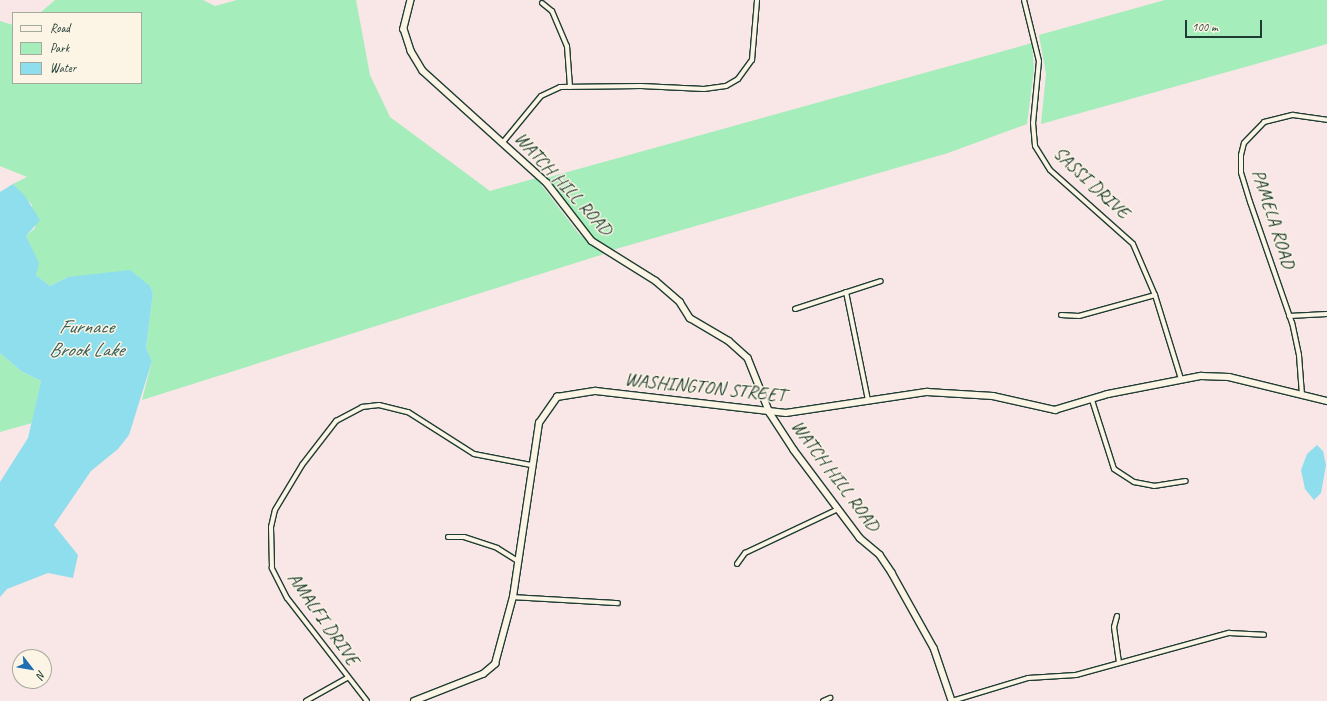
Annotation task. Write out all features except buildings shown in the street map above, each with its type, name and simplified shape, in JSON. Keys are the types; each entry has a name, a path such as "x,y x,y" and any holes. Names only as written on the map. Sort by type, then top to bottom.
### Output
{"street":[{"name":"WATCH HILL ROAD","path":"411,0 404,29 411,51 423,71 504,141 553,189 592,241 656,281 680,302 690,318 748,358 770,413 838,509 892,573 934,648 952,701"},
{"path":"504,141 541,96 570,87 704,89 726,86 738,79 752,60 757,0"},
{"name":"SASSI DRIVE","path":"1024,0 1040,61 1034,118 1035,146 1050,170 1133,244 1155,295 1181,379"},
{"path":"542,3 552,11 565,40 570,87"},
{"name":"PAMELA ROAD","path":"1302,395 1299,355 1289,316 1241,172 1241,155 1244,143 1264,122 1293,115 1327,120"},
{"path":"795,309 881,281"},
{"path":"846,292 868,400"},
{"path":"1061,315 1079,316 1155,295"},
{"path":"1289,316 1327,314"},
{"name":"WASHINGTON STREET","path":"414,701 421,700 490,670 501,650 513,597 531,465 539,423 546,409 558,397 572,392 596,391 770,413 828,408 868,400 927,392 969,393 1055,410 1181,379 1229,377 1327,401"},
{"path":"1092,400 1114,469 1134,482 1154,486 1186,481"},
{"name":"AMALFI DRIVE","path":"367,701 347,678 281,589 272,568 270,545 275,510 323,435 345,415 379,405 408,412 474,454 531,465"},
{"path":"737,564 745,553 838,509"},
{"path":"448,537 464,537 498,548 518,561"},
{"path":"513,597 618,603"},
{"path":"1117,616 1114,627 1119,662"},
{"path":"952,701 1008,683 1076,675 1229,633 1264,635"},
{"path":"306,701 347,678"},
{"path":"823,701 830,698"}],"green space":[{"path":"55,0 203,0 215,6 237,0 356,0 370,75 390,117 490,191 536,178 579,234 604,254 142,400 152,361 146,348 153,293 150,286 68,277 50,286 36,275 38,263 26,236 35,228 32,205 13,184 27,177 0,166 0,21 12,25 12,84 142,84 142,12 41,12"},
{"path":"1165,0 1327,0 1327,44 1041,124 1046,74 1039,35"},
{"path":"1032,43 1034,69 1027,124 948,153 609,251 587,232 546,178"},
{"path":"0,353 21,371 41,381 32,423 0,432"}],"water":[{"name":"Furnace Brook Lake","path":"13,184 25,196 40,220 26,236 39,263 36,275 50,286 68,277 130,270 150,286 153,293 146,348 152,361 129,435 118,449 91,471 54,525 78,555 73,578 48,573 7,589 0,597 0,482 28,438 41,381 21,371 0,353 0,192"},
{"path":"1317,445 1323,451 1326,465 1321,493 1314,500 1305,489 1301,470 1307,454"}]}
